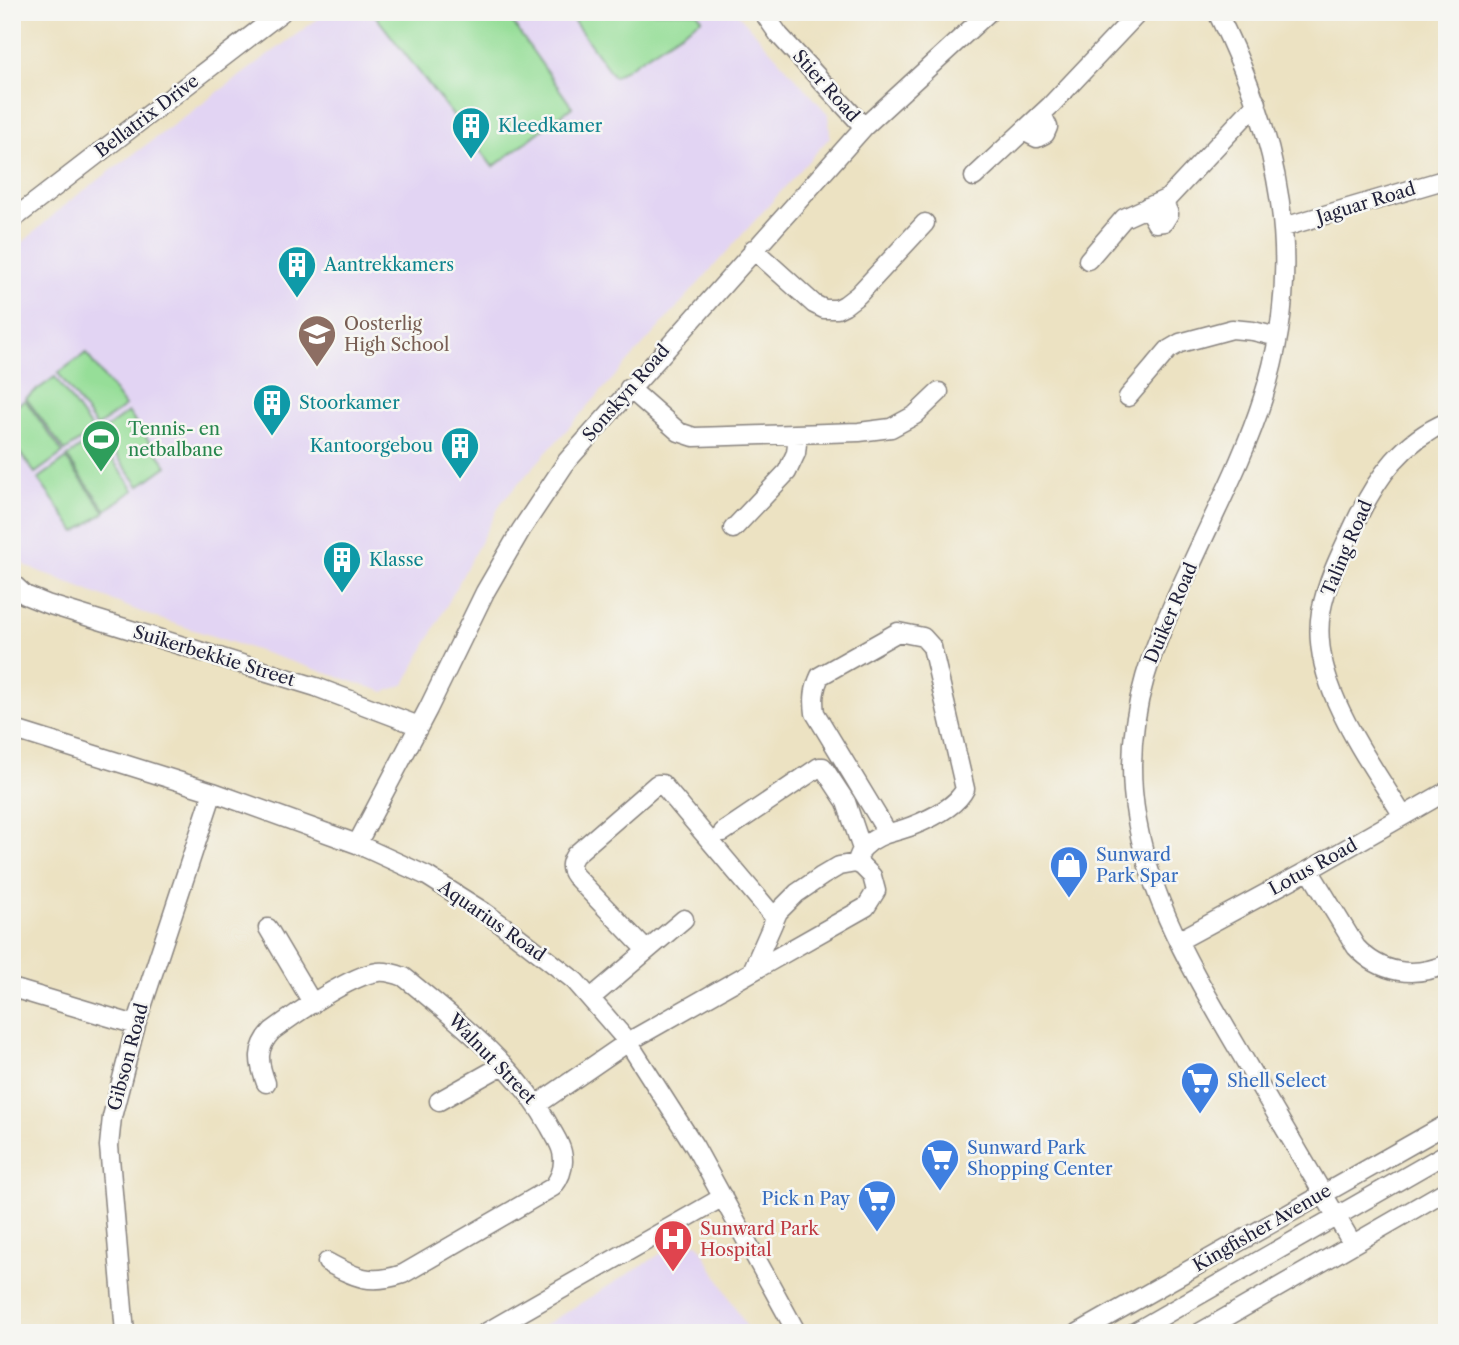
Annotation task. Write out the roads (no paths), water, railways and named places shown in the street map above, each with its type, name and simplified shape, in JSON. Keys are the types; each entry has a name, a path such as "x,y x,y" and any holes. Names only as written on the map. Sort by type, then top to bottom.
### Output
{"street":[{"name":"Stier Road","path":"763,12 779,35 864,127"},
{"name":"Sonskyn Road","path":"357,844 485,592 521,530 567,461 629,388 864,127 989,12"},
{"path":"974,177 1023,131 1037,138 1045,134 1048,127 1042,114 1139,12"},
{"name":"Duiker Road","path":"1217,12 1256,103 1273,160 1284,227 1284,293 1278,337 1264,395 1243,454 1158,637 1141,686 1134,725 1133,789 1137,828 1150,878 1162,909 1199,983 1352,1243"},
{"name":"Bellatrix Drive","path":"12,220 279,13"},
{"path":"1088,260 1124,218 1155,204 1256,103"},
{"name":"Jaguar Road","path":"1284,227 1447,179"},
{"path":"753,249 814,304 824,309 836,309 858,295 925,223"},
{"path":"1128,397 1168,350 1180,343 1232,329 1278,337"},
{"path":"629,388 684,435 694,437 859,432 891,428 915,415 939,393"},
{"name":"Taling Road","path":"1403,816 1353,733 1329,683 1321,654 1321,612 1349,537 1381,475 1409,445 1424,433 1447,422"},
{"path":"733,529 787,472 796,453 798,434"},
{"name":"Suikerbekkie Street","path":"12,583 25,595 47,604 316,687 419,726"},
{"path":"752,971 775,918 788,900 859,856 887,832 912,826 943,810 961,797 965,789 932,647 923,637 898,632 820,676 813,702 815,713 887,832"},
{"name":"Aquarius Road","path":"12,729 213,792 357,844 426,876 484,912 575,981 628,1042 659,1088 723,1197 797,1333"},
{"path":"538,1104 628,1042 872,902 876,891 875,880 859,856 846,802 823,767 819,767 723,832"},
{"path":"646,950 575,876 570,870 570,863 575,855 657,784 662,784 775,918"},
{"name":"Lotus Road","path":"1178,941 1310,870 1447,791"},
{"name":"Gibson Road","path":"125,1333 110,1131 135,1025 213,792"},
{"path":"1310,870 1356,947 1366,958 1382,967 1409,973 1436,969 1447,964"},
{"path":"591,998 684,919"},
{"path":"268,928 313,1004"},
{"name":"Walnut Street","path":"266,1083 259,1059 266,1038 281,1024 359,977 376,972 394,973 460,1022 503,1065 538,1104 562,1151 563,1169 553,1187 402,1275 377,1281 365,1280 327,1262"},
{"path":"12,988 135,1025"},
{"path":"439,1101 503,1065"},
{"name":"Kingfisher Avenue","path":"1078,1333 1447,1124"},
{"name":"Kingfisher Avenue","path":"1133,1333 1447,1153"},
{"path":"1199,1333 1447,1190"},
{"path":"485,1333 723,1197"}],"place":[{"name":"Kleedkamer","path":"471,160"},
{"name":"Aantrekkamers","path":"297,299"},
{"name":"Oosterlig High School","path":"317,368"},
{"name":"Stoorkamer","path":"272,437"},
{"name":"Tennis- en netbalbane","path":"101,473"},
{"name":"Kantoorgebou","path":"460,480"},
{"name":"Klasse","path":"342,594"},
{"name":"Sunward Park Spar","path":"1069,899"},
{"name":"Shell Select","path":"1200,1115"},
{"name":"Sunward Park Shopping Center","path":"940,1192"},
{"name":"Pick n Pay","path":"877,1233"},
{"name":"Sunward Park Hospital","path":"673,1273"}]}
